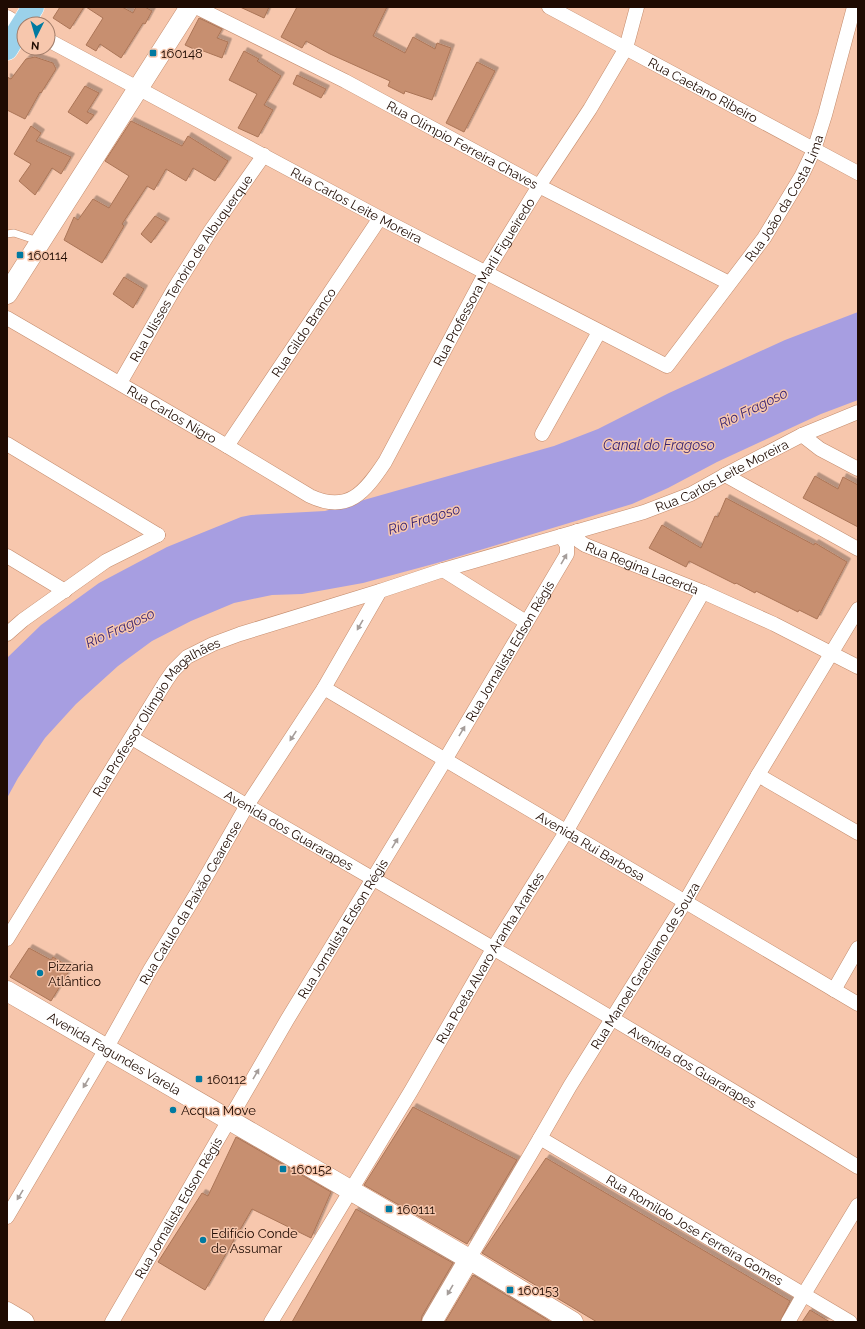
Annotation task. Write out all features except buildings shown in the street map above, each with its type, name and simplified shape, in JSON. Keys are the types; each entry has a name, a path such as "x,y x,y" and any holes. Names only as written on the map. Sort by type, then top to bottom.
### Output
{"main road":[{"path":"24,16 33,7"},
{"path":"7,294 190,7"},
{"path":"7,49 16,26"},
{"name":"Avenida Fagundes Varela","path":"7,991 469,1259 572,1322"},
{"name":"Rua Manoel Graciliano de Souza","path":"432,1322 469,1259"},
{"path":"7,1312 24,1322"}],"street":[{"name":"Rua Olímpio Ferreira Chaves","path":"196,7 345,81 539,186 729,283"},
{"name":"Rua Caetano Ribeiro","path":"549,7 858,173"},
{"name":"Rua Professora Marli Figueiredo","path":"339,503 354,497 364,488 385,462 486,272 539,186 590,110 626,48 637,7"},
{"name":"Rua João da Costa Lima","path":"667,366 764,238 801,177 814,150 825,116 854,9"},
{"name":"Rua Carlos Leite Moreira","path":"56,44 380,218 667,366"},
{"name":"Rua Ulisses Tenório de Albuquerque","path":"120,383 174,289 211,230 264,155"},
{"name":"Rua Gildo Branco","path":"228,446 380,218"},
{"name":"Rua Carlos Nigro","path":"7,318 228,446 310,496 326,503 339,503"},
{"path":"542,434 599,332"},
{"path":"802,435 858,412"},
{"name":"Rua Carlos Leite Moreira","path":"577,531 644,512 691,494 725,474 802,435 820,449 858,469"},
{"path":"7,444 158,535 106,561 23,620 7,634"},
{"path":"725,474 858,549"},
{"name":"Rua Regina Lacerda","path":"380,591 443,570 577,531 579,541 585,545 703,592 774,624 858,667"},
{"name":"Rua Jornalista Edson Régis","path":"112,1322 287,1020 374,879 567,554 567,545 561,536"},
{"path":"7,556 65,591"},
{"path":"443,570 526,622"},
{"name":"Rua Catulo da Paixão Cearense","path":"7,1217 246,807 324,688 380,591"},
{"name":"Rua Professor Olímpio Magalhães","path":"7,939 173,671 187,657 197,651 240,634 380,591"},
{"name":"Rua Poeta Alvaro Aranha Arantes","path":"271,1322 411,1091 493,948 566,832 703,592"},
{"name":"Rua Manoel Graciliano de Souza","path":"469,1259 570,1086 684,902 758,775 858,609"},
{"name":"Avenida Rui Barbosa","path":"324,688 858,1004"},
{"name":"Avenida dos Guararapes","path":"132,738 246,807 493,948 767,1111 858,1167"},
{"path":"758,775 858,833"},
{"path":"834,990 858,948"},
{"name":"Rua Romildo Jose Ferreira Gomes","path":"540,1138 850,1322"},
{"path":"788,1322 858,1205"}],"lane":[{"path":"7,234 14,233 40,241"}],"water":[{"name":"Canal do Fragoso","path":"858,312 858,400 821,414 717,462 668,488 632,504 437,563 363,583 302,594 272,595 234,603 191,621 152,641 118,666 76,704 45,738 18,778 7,798 7,658 41,625 99,583 167,547 241,517 251,515 325,511 554,446 598,429 669,393 785,340"}],"place":[{"name":"160148","path":"153,53"},
{"name":"160114","path":"20,255"},
{"name":"Pizzaria Atlântico","path":"40,973"},
{"name":"160112","path":"199,1079"},
{"name":"Acqua Move","path":"173,1110"},
{"name":"160152","path":"283,1169"},
{"name":"160111","path":"389,1209"},
{"name":"Edifício Conde de Assumar","path":"203,1240"},
{"name":"160153","path":"510,1290"}],"water label":[{"name":"Rio Fragoso","path":"753,408"},
{"name":"Rio Fragoso","path":"424,519"},
{"name":"Rio Fragoso","path":"120,628"}]}
